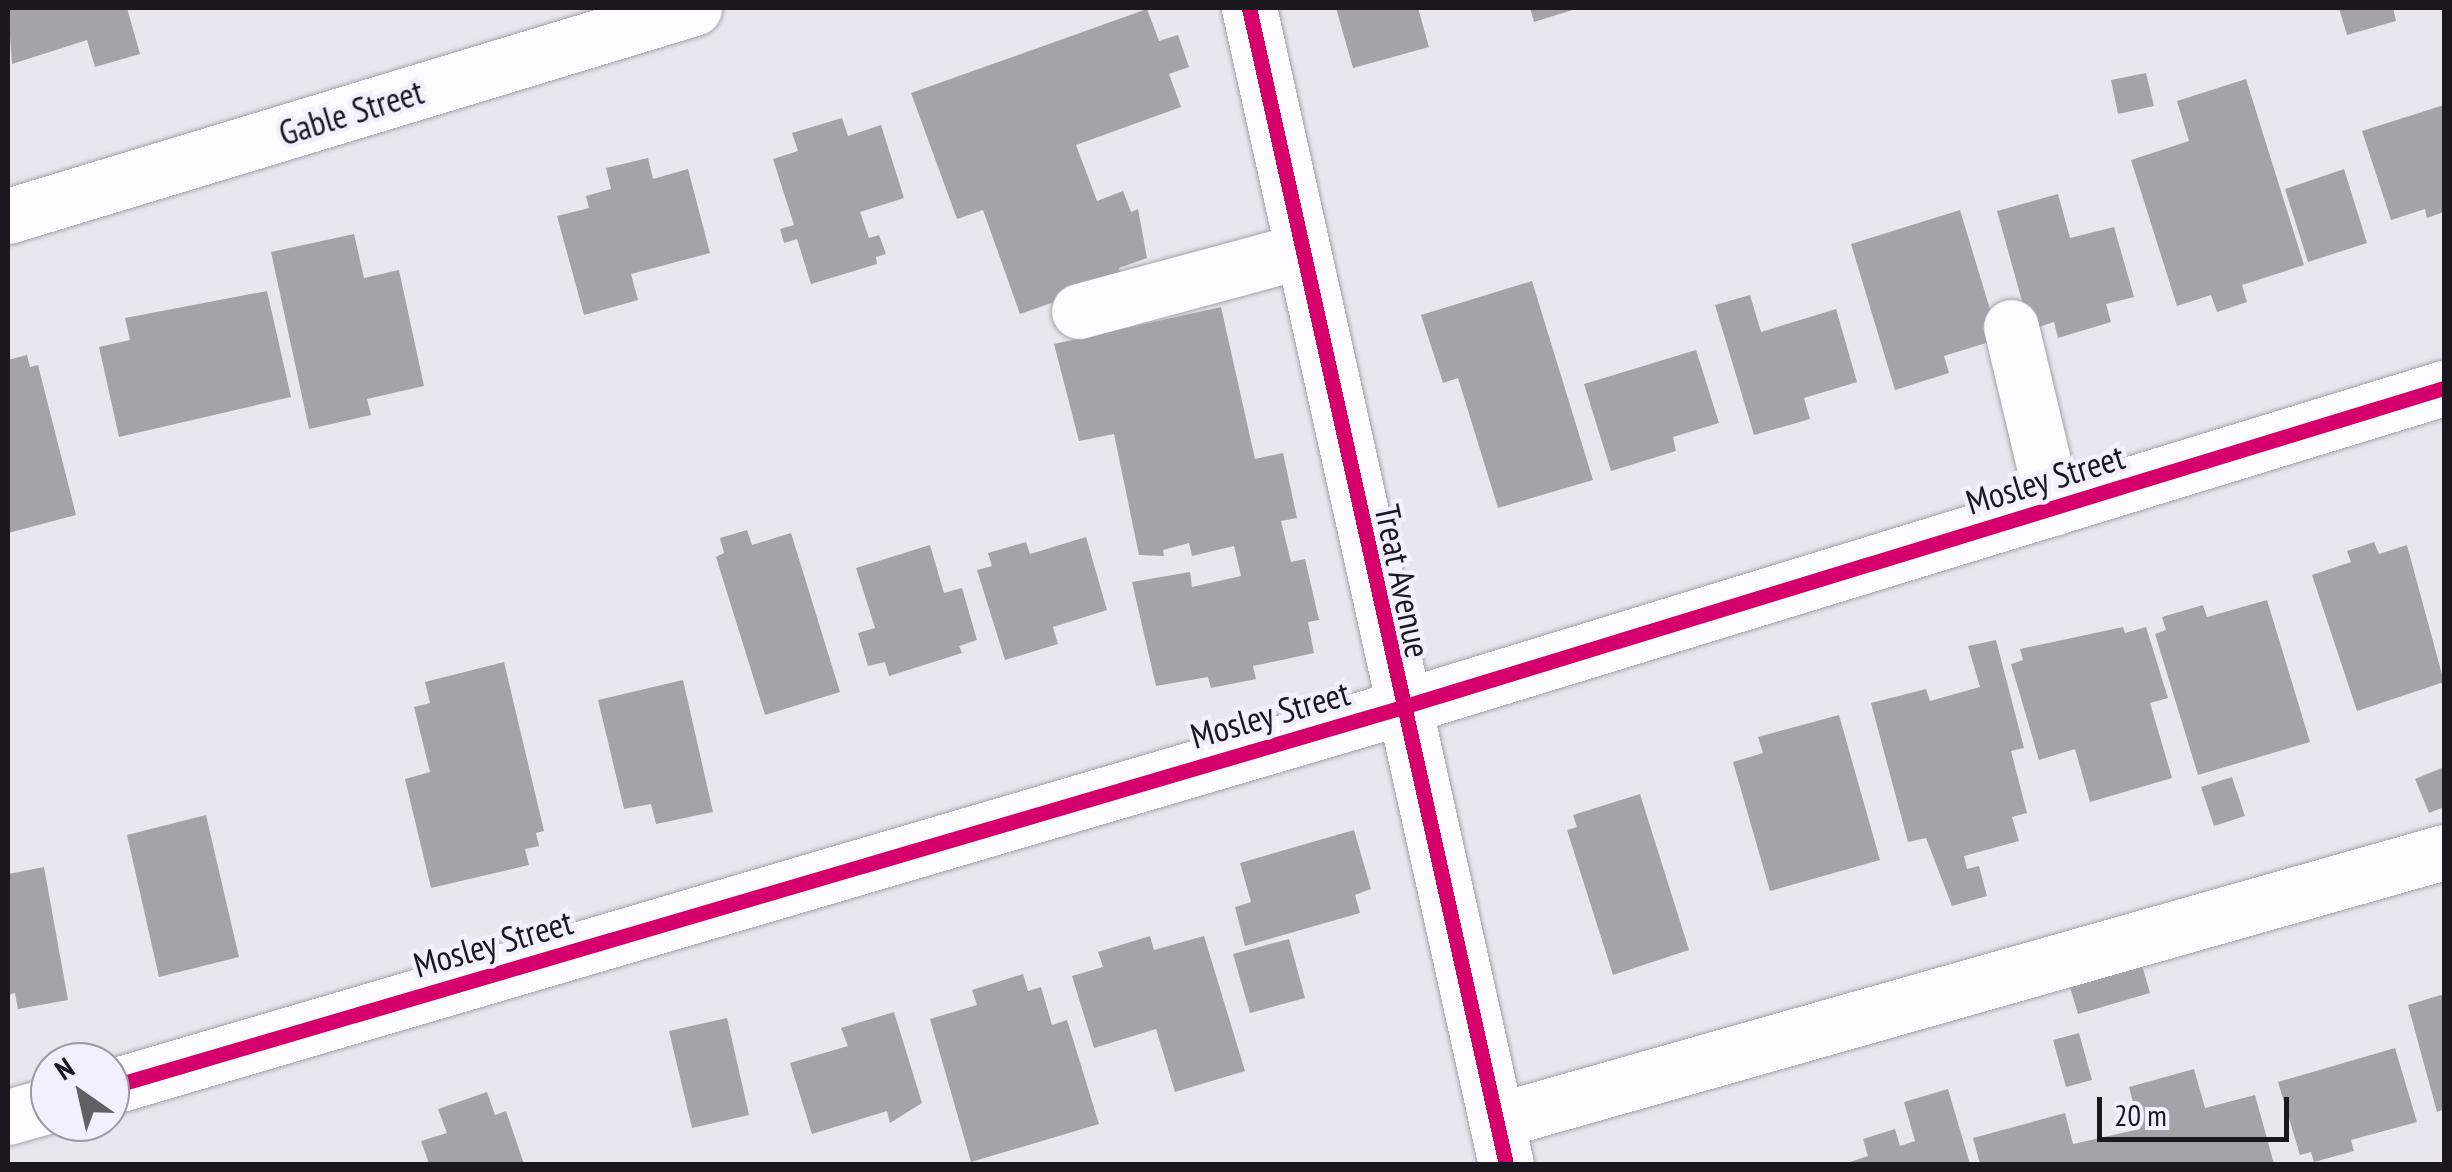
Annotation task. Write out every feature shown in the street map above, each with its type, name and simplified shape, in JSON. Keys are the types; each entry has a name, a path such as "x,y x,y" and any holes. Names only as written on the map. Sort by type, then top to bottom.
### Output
{"street":[{"name":"Gable Street","path":"8,216 694,8"},
{"name":"Treat Avenue","path":"1249,8 1399,708 1501,1143"},
{"path":"1079,311 1302,251"},
{"path":"2010,327 2054,508"},
{"name":"Mosley Street","path":"130,1081 1399,708 2444,388"},
{"path":"1501,1143 2444,852"}],"building":[{"path":"8,8 127,8 140,54 95,67 87,40 12,64"},
{"path":"1336,8 1418,8 1429,47 1353,68"},
{"path":"1530,8 1579,8 1534,22"},
{"path":"2339,8 2393,8 2396,21 2347,35"},
{"path":"1147,9 1159,41 1178,35 1189,67 1169,74 1181,107 1076,145 1097,201 1123,191 1131,212 1138,209 1147,258 1119,268 1122,278 1020,314 983,210 957,219 911,93"},
{"path":"2146,73 2154,106 2118,114 2111,80"},
{"path":"2246,79 2304,265 2242,285 2247,302 2217,312 2211,295 2177,306 2131,160 2189,141 2177,101"},
{"path":"2444,105 2444,212 2427,218 2425,209 2391,220 2362,131"},
{"path":"842,118 848,136 881,125 904,198 860,212 869,238 879,235 886,254 876,257 877,264 811,284 797,239 784,243 780,229 794,225 773,159 798,151 792,133"},
{"path":"648,158 653,179 688,169 710,253 631,274 638,300 584,315 557,216 589,208 586,196 611,189 606,168"},
{"path":"2344,169 2367,243 2308,262 2285,189"},
{"path":"2058,194 2070,238 2114,227 2134,297 2106,304 2111,322 2058,338 2054,322 2030,330 1997,211"},
{"path":"1960,210 1999,339 1944,356 1949,373 1895,390 1851,244"},
{"path":"354,234 364,278 399,270 424,386 367,399 371,415 309,429 271,252"},
{"path":"1532,281 1593,480 1498,508 1458,378 1443,383 1421,315"},
{"path":"267,291 291,397 119,437 99,347 130,340 125,318"},
{"path":"1750,295 1761,332 1836,309 1857,382 1804,398 1810,419 1754,435 1715,305"},
{"path":"1221,307 1255,459 1283,453 1297,518 1281,521 1291,562 1305,559 1319,620 1308,622 1314,653 1253,666 1256,679 1211,688 1208,677 1156,686 1132,582 1190,572 1192,587 1241,576 1234,546 1192,556 1189,543 1163,550 1164,556 1139,555 1114,434 1079,441 1054,344"},
{"path":"1696,350 1719,423 1673,437 1676,451 1611,471 1584,384"},
{"path":"27,355 30,367 38,365 76,515 8,533 8,360"},
{"path":"747,530 752,545 791,533 840,692 765,715 716,557 724,553 720,538"},
{"path":"1086,537 1107,610 1053,627 1058,644 1005,660 977,570 992,566 988,553 1026,542 1030,554"},
{"path":"2374,542 2379,554 2407,545 2444,682 2357,711 2312,575 2351,562 2347,551"},
{"path":"930,545 944,593 962,588 977,640 959,646 962,653 889,676 885,662 868,666 858,633 875,628 856,568"},
{"path":"2267,600 2310,742 2198,775 2155,634 2166,630 2162,617 2203,605 2207,617"},
{"path":"2123,627 2125,633 2146,627 2168,698 2150,703 2172,778 2090,802 2075,749 2039,760 2011,664 2023,660 2020,649"},
{"path":"1996,640 2024,748 2011,751 2027,813 2012,817 2019,841 1964,856 1967,869 1979,866 1987,896 1952,906 1926,838 1908,842 1871,703 1926,689 1930,701 1980,687 1968,646"},
{"path":"504,662 544,831 536,833 539,846 525,849 529,865 431,888 405,779 430,772 414,707 430,703 425,682"},
{"path":"683,680 713,812 656,824 651,804 624,809 598,700"},
{"path":"1839,715 1880,860 1770,891 1733,762 1763,753 1758,737"},
{"path":"2444,767 2444,807 2429,813 2415,779"},
{"path":"2232,777 2245,816 2214,826 2201,787"},
{"path":"1640,794 1689,950 1613,975 1567,830 1577,827 1573,815"},
{"path":"206,815 239,957 159,977 127,835"},
{"path":"1354,830 1371,889 1355,895 1360,913 1245,946 1235,907 1251,902 1240,863"},
{"path":"44,867 68,1000 18,1009 15,993 8,995 8,874"},
{"path":"1150,936 1154,950 1204,936 1245,1071 1175,1092 1156,1029 1094,1048 1072,976 1103,967 1098,952"},
{"path":"1289,939 1305,998 1250,1013 1233,954"},
{"path":"2139,955 2150,993 2078,1014 2067,977"},
{"path":"1023,974 1028,991 1041,987 1052,1025 1067,1020 1099,1124 971,1162 930,1019 977,1005 972,990"},
{"path":"2444,994 2444,1109 2437,1112 2408,1005"},
{"path":"894,1012 922,1103 890,1123 887,1111 812,1134 790,1063 848,1046 841,1028"},
{"path":"727,1018 749,1115 692,1128 669,1031"},
{"path":"2079,1033 2092,1080 2066,1087 2053,1040"},
{"path":"2395,1048 2417,1122 2351,1140 2354,1151 2314,1162 2311,1152 2300,1155 2278,1082"},
{"path":"2194,1069 2205,1108 2255,1095 2274,1164 1980,1164 1973,1138 2065,1113 2073,1144 2140,1129 2129,1087"},
{"path":"1948,1089 1970,1164 1844,1164 1868,1156 1863,1139 1895,1129 1900,1146 1915,1141 1904,1102"},
{"path":"487,1092 495,1115 506,1111 524,1164 429,1164 421,1141 447,1133 438,1109"}],"cycle path":[{"path":"1249,8 1506,1164"},
{"path":"130,1081 1399,708 2444,388"}]}
